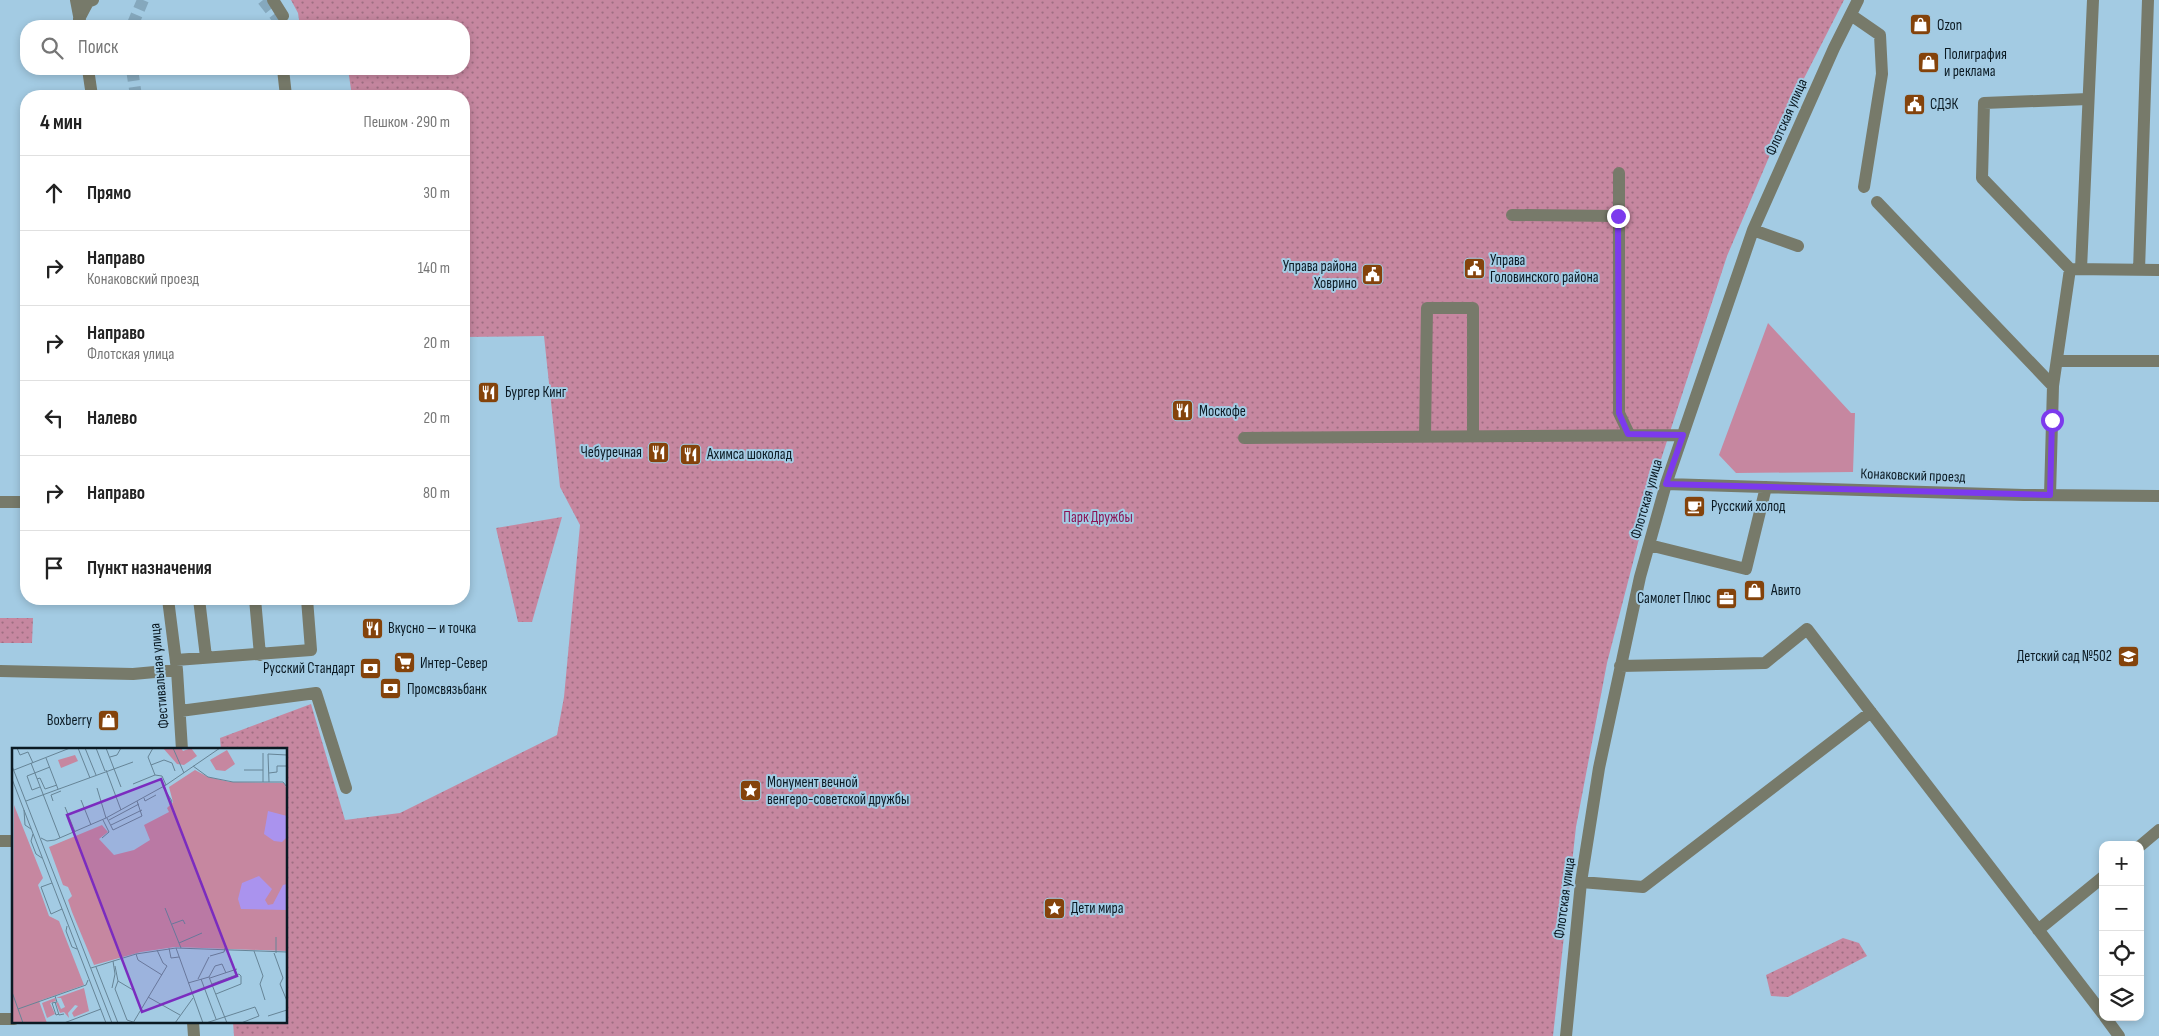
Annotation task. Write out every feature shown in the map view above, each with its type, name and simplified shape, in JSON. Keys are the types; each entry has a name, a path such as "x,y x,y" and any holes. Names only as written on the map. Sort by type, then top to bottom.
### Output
{"street":[{"path":"76,0 79,20"},
{"path":"81,20 88,2 93,0"},
{"path":"273,0 282,16"},
{"name":"Флотская улица","path":"1566,1036 1582,882 1599,768 1620,666 1649,545 1666,484 1753,230 1858,0"},
{"path":"2050,495 2053,386 2056,361 2075,269 2088,100 2092,0"},
{"path":"2139,270 2148,0"},
{"path":"1851,15 1880,35 1882,74 1864,187"},
{"path":"89,75 91,90"},
{"path":"284,75 285,90"},
{"path":"2088,100 1984,103 1982,178 2075,269 2159,270"},
{"path":"1619,172 1619,413 1628,434"},
{"path":"1877,202 2053,386"},
{"path":"1512,215 1618,216"},
{"path":"1753,230 1798,246"},
{"path":"1425,436 1427,308 1473,308 1473,435"},
{"path":"2056,361 2159,361"},
{"path":"1244,438 1683,435"},
{"name":"Конаковский проезд","path":"1666,484 2050,495 2159,496"},
{"path":"1649,545 1746,569 1766,487"},
{"path":"0,502 20,502"},
{"name":"Фестивальная улица","path":"169,605 177,665 182,748"},
{"path":"200,605 206,657"},
{"path":"256,605 260,655"},
{"path":"0,671 134,674 206,657 260,655 311,650 307,605"},
{"path":"1620,666 1765,663 1807,629 2099,1009"},
{"path":"180,711 316,693 346,788"},
{"path":"1582,882 1643,887 1871,712"},
{"path":"2144,843 2159,830"},
{"path":"2038,930 2099,880"},
{"path":"2108,1021 2120,1036"}],"green space":[{"name":"Парк Дружбы","path":"291,0 1844,0 1795,96 1727,256 1654,481 1607,663 1576,827 1553,1036 234,1036 233,1024 288,1024 288,748 221,748 220,738 311,704 345,820 400,813 557,735 564,697 580,525 560,487 544,336 470,337 470,90 351,90 349,75 470,75 470,20 299,20 298,13"},
{"path":"1768,323 1851,413 1855,413 1853,472 1736,473 1719,455"},
{"path":"562,517 532,622 518,622 496,528"},
{"path":"0,618 33,618 32,643 0,643"},
{"path":"1843,938 1859,943 1867,956 1788,997 1771,996 1766,975"}],"tunnel":[{"path":"135,20 143,0"},
{"path":"263,0 278,20"},
{"path":"133,75 135,90"}],"place":[{"name":"Ozon","path":"1921,25"},
{"name":"Полиграфия и реклама","path":"1928,63"},
{"name":"СДЭК","path":"1914,104"},
{"name":"Управа Головинского района","path":"1474,269"},
{"name":"Управа района Ховрино","path":"1373,275"},
{"name":"Бургер Кинг","path":"489,392"},
{"name":"Москофе","path":"1183,411"},
{"name":"Чебуречная","path":"658,452"},
{"name":"Ахимса шоколад","path":"691,454"},
{"name":"Русский холод","path":"1695,506"},
{"name":"Авито","path":"1755,590"},
{"name":"Самолет Плюс","path":"1727,598"},
{"name":"Вкусно — и точка","path":"372,628"},
{"name":"Детский сад №502","path":"2128,656"},
{"name":"Интер-Север","path":"404,663"},
{"name":"Русский Стандарт","path":"371,668"},
{"name":"Промсвязьбанк","path":"391,689"},
{"name":"Boxberry","path":"108,720"},
{"name":"Монумент вечной венгеро-советской дружбы","path":"751,791"},
{"name":"Дети мира","path":"1055,908"}],"route":[{"path":"1618,216 1619,413 1628,434 1683,435 1666,484 2050,495 2052,420"}]}
